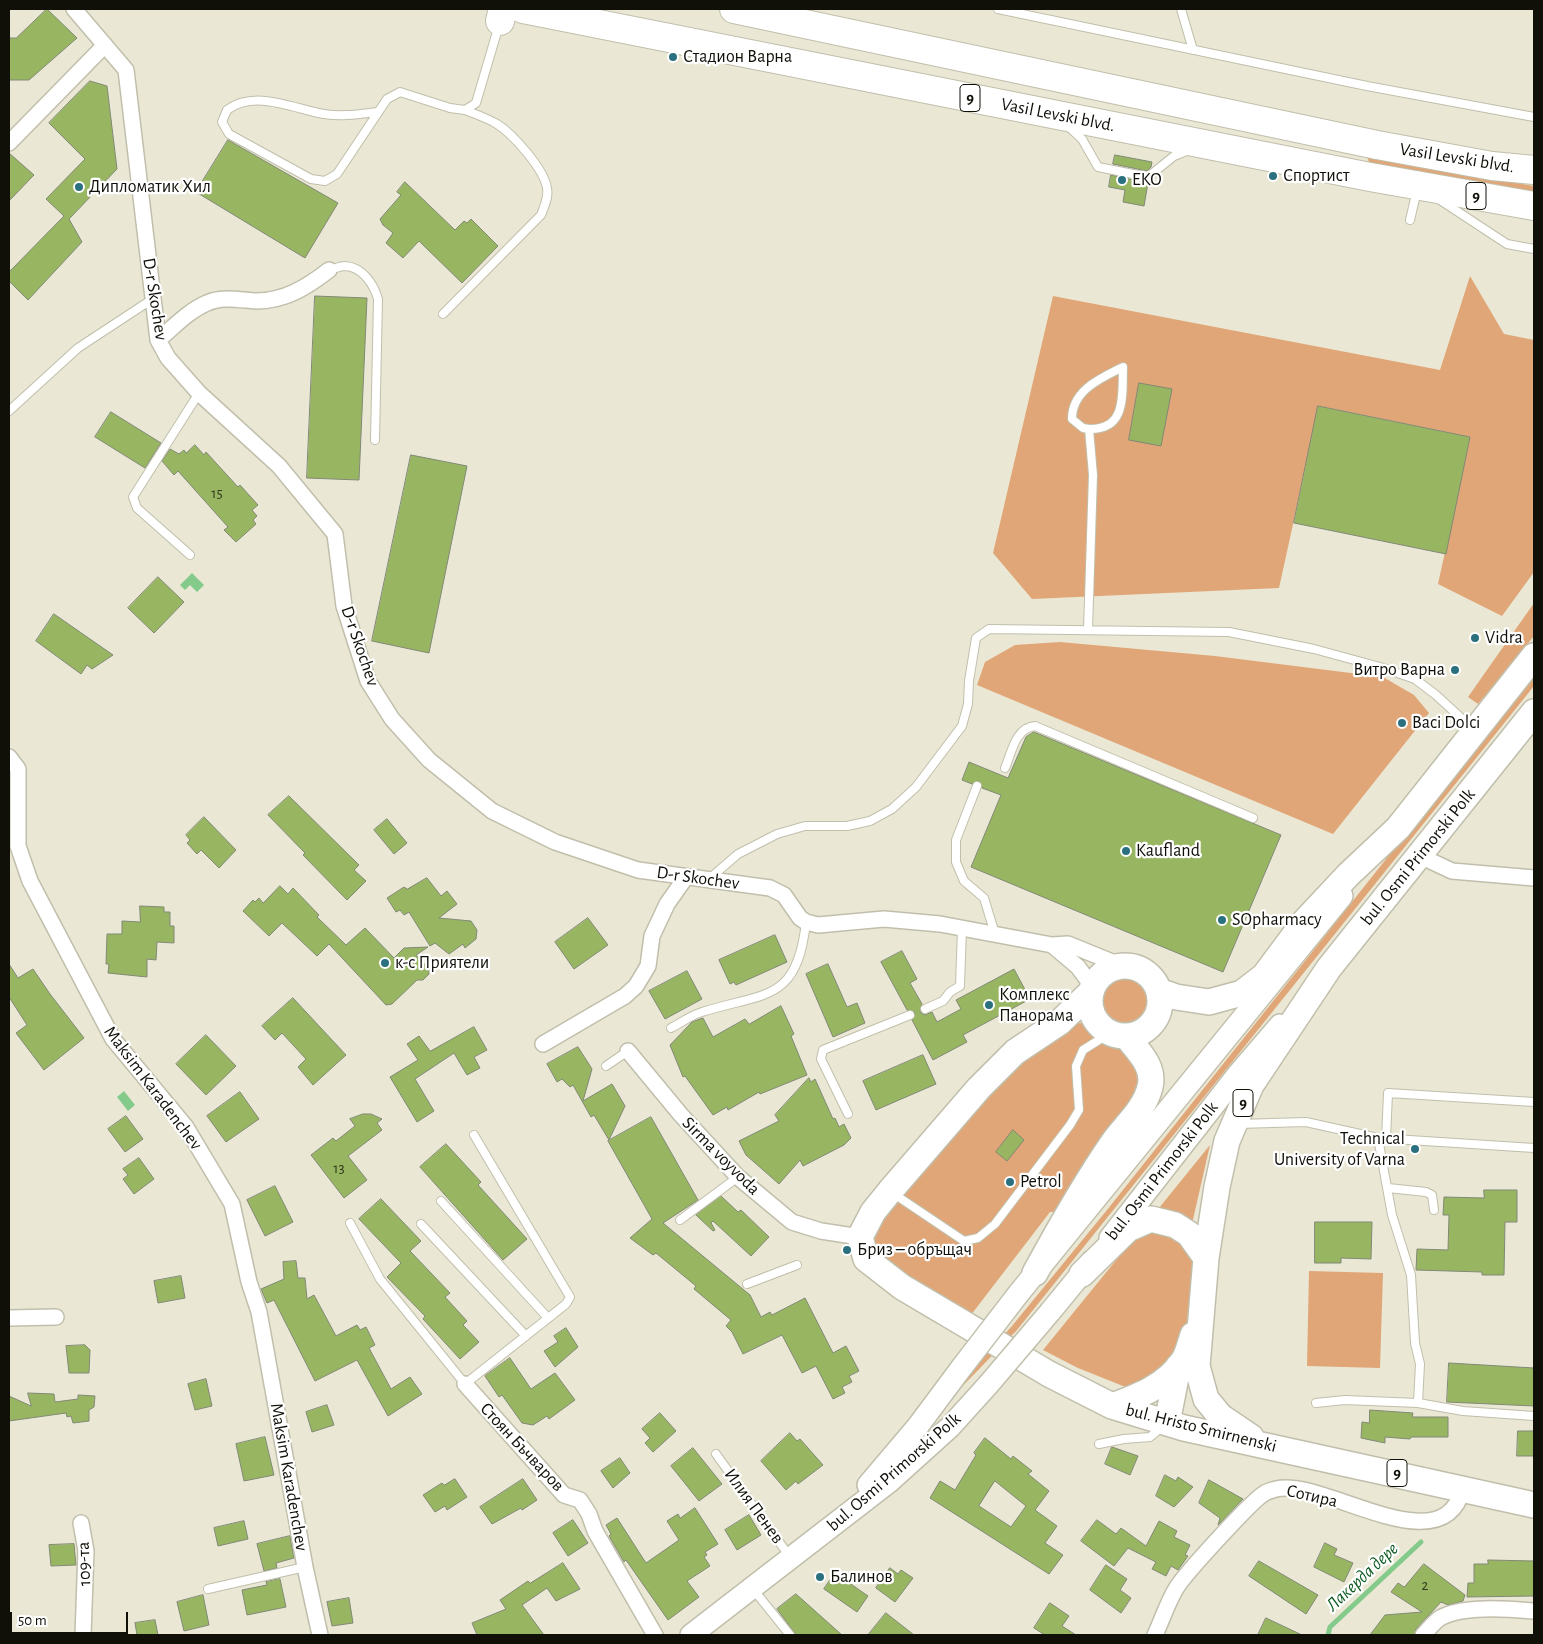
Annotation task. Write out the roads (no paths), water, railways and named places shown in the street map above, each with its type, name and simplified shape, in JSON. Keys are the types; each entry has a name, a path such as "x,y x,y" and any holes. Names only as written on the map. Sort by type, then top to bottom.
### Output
{"highway":[{"name":"Vasil Levski blvd.","path":"734,9 1377,145 1492,166 1534,170"},
{"name":"Vasil Levski blvd.","path":"509,13 929,90 1370,177 1534,206"},
{"path":"929,90 919,81 918,66 925,58 941,54"},
{"path":"1370,177 1355,167 1354,155 1362,146 1377,145"}],"main road":[{"path":"1159,990 1176,997 1209,1002 1242,993 1264,976 1305,921 1348,875 1398,828 1534,656"},
{"name":"bul. Osmi Primorski Polk","path":"691,1635 753,1589 889,1482 950,1427 1082,1274 1239,1073 1329,968 1534,712"},
{"name":"bul. Osmi Primorski Polk","path":"822,1534 881,1470 918,1426 1035,1273 1398,828"},
{"path":"860,1237 873,1212 979,1088 1015,1052 1043,1035 1072,1013 1102,973 1122,966 1138,968 1151,977 1159,990 1160,1005 1156,1018 1147,1029 1112,1032 1080,1023 1066,1025 1043,1035"},
{"name":"9","path":"1259,1443 1220,1416 1206,1399 1188,1366 1199,1319 1217,1187 1227,1141 1250,1085 1329,968"},
{"path":"1035,1273 1073,1204 1113,1142 1142,1106 1150,1086 1150,1071 1145,1058 1112,1032 1090,1011 1091,990"},
{"path":"1082,1274 1128,1229 1150,1219 1176,1225 1189,1234 1206,1258"},
{"name":"bul. Hristo Smirnenski","path":"860,1237 866,1259 902,1287 1049,1374 1112,1406 1176,1426 1534,1505"},
{"path":"1112,1406 1147,1393 1188,1366"},
{"path":"1176,1426 1188,1366"}],"street":[{"name":"D-r Skochev","path":"74,9 126,70 158,340 168,358 199,393 278,466 336,534 344,606 368,681 392,719 429,760 492,811 555,842 638,870 770,888 784,895 800,918 806,922"},
{"path":"9,143 105,45"},
{"path":"158,340 192,311 207,302 222,299 258,301 279,298 310,284 329,270"},
{"name":"Maksim Karadenchev","path":"9,757 18,769 18,846 30,881 113,1040 186,1127 232,1204 249,1282 259,1312 305,1567 320,1635"},
{"path":"1420,856 1452,872 1534,878"},
{"path":"543,1044 625,996 636,986 648,966 652,936 667,904 686,878"},
{"path":"806,922 818,925 884,919 962,928 1052,944 1068,944 1122,966"},
{"path":"1052,944 1078,967 1091,990"},
{"name":"Sirma voyvoda","path":"628,1051 681,1115 738,1177 792,1222 821,1231 860,1237"},
{"path":"9,1318 56,1317"},
{"name":"Стоян Бъчваров","path":"465,1384 564,1495 580,1500 589,1514 594,1531 655,1635"},
{"name":"Сотира","path":"1155,1635 1177,1587 1264,1493 1278,1488 1296,1489 1388,1517 1414,1520 1449,1514 1459,1502 1463,1488"},
{"name":"109-та","path":"81,1523 86,1551 83,1635"},
{"path":"1424,1635 1440,1618 1453,1613 1507,1608 1534,1611"}],"lane":[{"path":"998,9 1193,50 1534,117"},
{"path":"1181,9 1193,50"},
{"path":"465,110 476,104 509,13"},
{"path":"378,112 350,116 325,114 268,101 249,102 227,110 222,122 229,134 312,179 325,181 337,174 387,99 400,92 450,108 465,110 497,124 514,137 540,173 547,188 546,204 541,215 443,314"},
{"path":"1057,115 1082,139 1098,167 1148,177 1174,156 1205,143"},
{"path":"1410,220 1418,185 1507,244 1534,249"},
{"path":"329,270 345,266 357,270 374,285 378,299 375,440"},
{"path":"9,411 78,348 154,298"},
{"path":"1123,367 1119,414 1107,426 1099,430 1089,429 1077,424 1072,419 1072,407 1093,381 1123,367"},
{"path":"190,555 137,508 133,497 199,393"},
{"path":"1088,630 1093,475 1089,429"},
{"path":"709,879 738,854 777,834 805,826 847,826 870,821 892,810 916,787 962,726 968,704 969,681 976,638 989,629 1229,632 1342,657 1380,667 1414,679 1436,695 1475,731"},
{"path":"1006,768 1021,731 1026,727 1035,726 1253,818"},
{"path":"977,786 956,840 956,862 964,881 984,898 996,934"},
{"path":"671,1028 700,1012 772,993 795,970 803,943 806,922"},
{"path":"925,1009 943,1001 950,992 960,986 962,928"},
{"path":"848,1114 821,1059 823,1050 910,1015"},
{"path":"890,1191 964,1241 978,1238 995,1224 1070,1125 1079,1110 1076,1066 1083,1050 1112,1032"},
{"name":"Sirma voyvoda","path":"606,1066 628,1051"},
{"path":"1418,1403 1420,1364 1415,1343 1414,1294 1411,1275 1392,1215 1382,1139 1388,1093 1534,1102"},
{"path":"1234,1124 1306,1122 1382,1139 1534,1148"},
{"path":"350,1223 380,1279 465,1384 568,1302 569,1294 474,1135"},
{"path":"680,1220 738,1177"},
{"path":"1388,1188 1426,1192 1432,1195 1434,1210"},
{"path":"441,1201 548,1318"},
{"path":"421,1224 526,1336"},
{"path":"747,1284 797,1265"},
{"path":"1316,1403 1345,1400 1418,1403 1463,1411 1534,1416"},
{"path":"1099,1444 1124,1439 1150,1437 1176,1426"},
{"name":"Илия Пенев","path":"716,1454 791,1559"},
{"path":"208,1589 305,1567"},
{"path":"753,1589 790,1635"}],"waterway":[{"name":"Лакерда дере","path":"1328,1635 1330,1627 1421,1542"}],"place":[{"name":"Стадион Варна","path":"673,57"},
{"name":"Спортист","path":"1273,176"},
{"name":"EKO","path":"1122,180"},
{"name":"Дипломатик Хил","path":"79,187"},
{"name":"Vidra","path":"1475,638"},
{"name":"Витро Варна","path":"1455,670"},
{"name":"Baci Dolci","path":"1402,723"},
{"name":"Kaufland","path":"1126,851"},
{"name":"SOpharmacy","path":"1222,920"},
{"name":"к-с Приятели","path":"385,963"},
{"name":"Комплекс Панорама","path":"989,1005"},
{"name":"Technical University of Varna","path":"1415,1149"},
{"name":"Petrol","path":"1010,1182"},
{"name":"Бриз – обръщач","path":"847,1250"},
{"name":"Балинов","path":"820,1577"}]}
